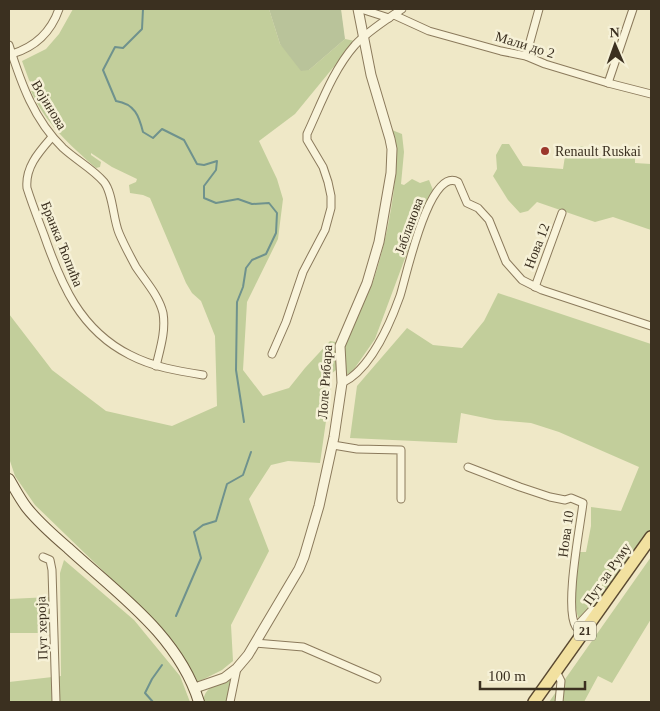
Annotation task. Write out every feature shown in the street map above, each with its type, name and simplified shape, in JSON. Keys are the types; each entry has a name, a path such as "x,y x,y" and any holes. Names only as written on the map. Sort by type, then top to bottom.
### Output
{"main road":[{"path":"9,479 27,508 46,529 159,631 178,657 199,702"},
{"name":"Пут за Руму","path":"534,702 651,537"}],"street":[{"path":"12,54 30,47 45,34 60,9"},
{"name":"Мали до 2","path":"360,9 391,16 429,31 526,56 544,64 651,94"},
{"name":"Лоле Рибара","path":"194,688 216,682 237,668 248,655 299,569 319,506 333,445 342,383 340,346 370,272 379,242 391,173 392,149 371,75 360,9"},
{"path":"272,354 289,315 303,272 325,230 331,208 328,182 323,168 307,140 307,134 338,70 349,53 364,38 402,9"},
{"path":"526,56 539,9"},
{"path":"608,83 633,9"},
{"name":"Војинова","path":"9,45 21,84 52,138 107,186 118,231 136,266 161,307 164,331 156,366"},
{"name":"Бранка Ћопића","path":"52,138 33,161 27,182 29,194 53,260 74,305 96,331 113,345 130,355 156,366 203,375"},
{"name":"Јабланова","path":"342,383 353,377 377,348 400,296 428,207 438,188 445,181 452,180 458,182 467,202 478,208 489,220 506,262 522,280 534,287 651,326"},
{"name":"Нова 12","path":"534,287 562,213"},
{"path":"333,445 356,449 400,450 401,499"},
{"name":"Нова 10","path":"468,467 535,492 564,500 571,498 582,503 573,578 571,616 574,624 576,627 591,611 601,609"},
{"name":"Пут хероја","path":"42,557 50,560 52,570 56,702"},
{"path":"255,643 303,647 377,679"},
{"path":"230,702 237,668"},
{"path":"556,671 561,681 559,702"}],"green space":[{"path":"73,9 269,9 280,44 309,70 345,39 355,41 295,114 259,141 277,179 283,199 278,239 247,302 243,370 263,396 289,388 330,341 336,342 336,370 331,374 320,463 288,461 271,465 249,499 269,551 231,625 233,661 222,670 198,682 182,655 157,623 35,505 15,476 9,458 9,314 52,370 106,411 172,426 217,406 215,336 201,301 192,293 186,283 150,198 130,193 129,185 136,182 137,179 112,167 91,153 101,162 100,167 96,168 51,123 31,91 36,90 29,80 22,61 46,49 59,34"},
{"path":"269,9 341,9 345,39 309,70 301,71 280,44"},
{"path":"392,130 402,134 404,152 401,184 404,185 412,179 420,183 429,180 433,190 424,207 375,339 352,372 346,375 344,348 346,340 372,284 387,229 396,164"},
{"path":"502,144 509,144 523,166 563,169 565,156 581,146 594,150 594,154 617,155 625,148 633,149 635,152 635,163 651,164 651,230 613,217 595,222 537,202 528,211 520,213 508,200 493,176 497,169 496,155"},
{"path":"498,293 651,344 651,535 585,628 580,622 577,613 575,592 579,552 586,552 591,526 591,507 621,511 639,467 559,432 531,423 495,420 461,413 457,443 350,438 357,386 407,328 433,345 462,348 484,321"},
{"path":"651,557 651,619 612,683 598,676 584,702 549,702"},
{"path":"64,560 134,620 180,676 190,702 9,702 9,682 61,676 60,573"},
{"path":"50,597 51,633 9,633 9,599"},
{"path":"227,680 231,680 227,702 203,702 208,690"}],"waterway":[{"path":"143,9 142,29 123,48 115,47 103,70 116,101 132,108 138,116 143,132 153,138 162,129 184,140 197,164 204,165 217,161 216,170 204,186 204,198 216,203 238,199 252,204 269,203 277,213 276,233 266,254 252,260 246,268 243,287 237,302 236,370 244,422"},
{"path":"176,616 201,558 194,532 203,525 216,521 227,484 243,475 251,452"},
{"path":"153,702 145,693 162,665"}],"place":[{"name":"Renault Ruskai","path":"545,151"}]}
